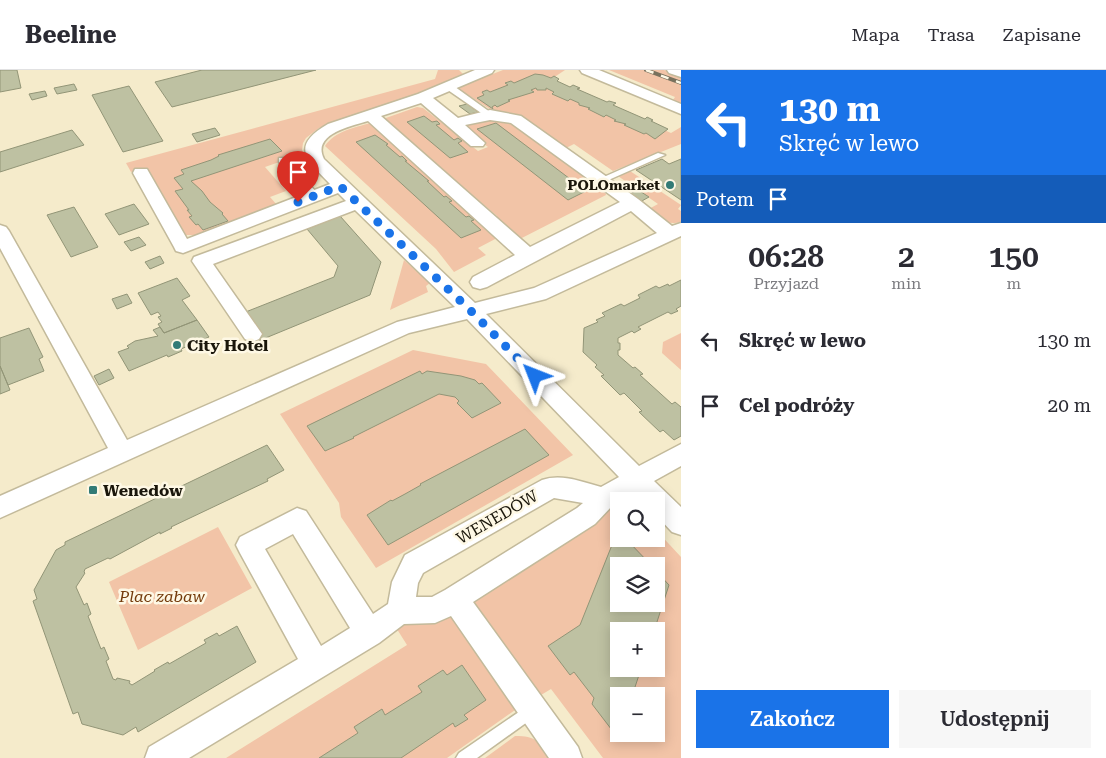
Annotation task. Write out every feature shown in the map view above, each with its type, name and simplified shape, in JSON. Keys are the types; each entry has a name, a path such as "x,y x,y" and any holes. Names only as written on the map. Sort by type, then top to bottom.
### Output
{"street":[{"path":"487,70 423,98 334,127 322,134 314,143 313,153 317,161 340,186 470,310 681,524"},
{"path":"586,70 681,109"},
{"path":"674,70 681,73"},
{"path":"423,98 477,143"},
{"path":"371,115 528,256"},
{"path":"455,123 490,115 516,119 632,203 676,231"},
{"path":"141,174 182,247 340,186"},
{"path":"252,334 201,261 358,203"},
{"path":"480,282 632,203"},
{"path":"0,507 404,327 539,294 676,231"},
{"path":"0,232 122,453"},
{"path":"160,758 400,611 434,610 455,599 586,516 603,498 681,454"},
{"name":"WENEDÓW","path":"400,611 405,582 414,564 551,487 579,491 603,498"},
{"path":"316,664 249,545 297,519 368,632"},
{"path":"455,599 567,758"}],"lane":[{"path":"448,86 490,115"},
{"path":"602,180 661,155"},
{"path":"282,160 315,196"},
{"path":"464,758 534,709"}],"green space":[{"path":"438,70 459,70 463,74 408,98 319,128 306,138 303,143 302,150 304,155 302,154 265,167 286,191 270,197 277,205 200,235 185,235 145,168 131,172 126,163 435,79"},
{"path":"503,70 565,70 550,80 671,133 681,127 681,144 613,171 574,144 566,148 520,115 493,111 457,88"},
{"path":"609,70 664,70 681,76 681,105 673,100 675,97"},
{"path":"417,107 423,108 478,151 488,147 464,129 466,125 474,121 487,119 508,120 603,185 606,195 516,241 496,223 497,216 383,119"},
{"path":"370,123 499,237 478,248 486,255 454,272 436,249 325,146 339,133"},
{"path":"630,171 681,205 678,209 681,211 681,222 667,222 647,210 658,204 618,176"},
{"path":"404,260 430,283 426,286 428,292 390,310"},
{"path":"681,333 681,370 662,353 663,342"},
{"path":"413,350 486,364 573,455 376,568 341,517 339,503 280,414"},
{"path":"610,505 610,547 665,547 665,540 681,557 681,758 603,758 551,689 536,698 466,604 586,528"},
{"name":"Plac zabaw","path":"218,527 252,588 138,650 109,582"},
{"path":"458,608 525,703 447,758 226,758 407,645 395,626 409,621 431,624"},
{"path":"515,736 532,738 543,747 551,758 485,758"}],"building":[{"path":"0,70 17,70 21,88 0,92"},
{"path":"202,70 316,70 172,107 155,82"},
{"path":"535,74 551,78 554,76 559,79 557,81 570,87 573,85 580,88 577,89 607,102 616,103 613,105 645,119 647,117 668,129 655,139 646,133 644,134 624,125 626,124 614,121 616,120 606,115 604,117 570,99 568,101 552,94 554,92 546,88 546,90 537,90 536,88 531,90 534,92 508,100 510,101 497,107 495,105 492,107 493,109 477,98 484,95 482,92 487,90 490,92 508,85 505,83 511,81 514,83"},
{"path":"74,84 77,90 57,94 54,88"},
{"path":"129,86 163,141 123,152 92,95"},
{"path":"45,91 47,96 32,100 29,94"},
{"path":"467,104 478,112 470,114 459,106"},
{"path":"424,116 432,122 437,121 440,124 436,125 454,140 458,138 462,141 458,143 468,152 450,158 407,122"},
{"path":"496,123 586,191 568,200 477,129"},
{"path":"215,128 220,135 197,142 192,134"},
{"path":"72,130 84,145 0,172 0,152"},
{"path":"375,135 388,144 386,145 400,157 402,156 444,197 446,196 452,201 449,202 466,217 469,216 474,220 471,221 481,230 461,238 356,142"},
{"path":"270,139 282,151 191,181 223,213 228,221 203,230 198,224 196,225 189,217 192,216 187,210 189,210 175,191 183,189 174,178 184,174 181,170 211,160 218,155"},
{"name":"POLOmarket","path":"662,159 669,164 681,159 681,200 636,170"},
{"path":"638,190 649,197 640,202 629,194"},
{"path":"134,204 149,224 119,235 105,214"},
{"path":"74,207 98,247 71,257 47,215"},
{"path":"340,216 381,262 370,295 251,344 233,317 334,277 338,266 307,229"},
{"path":"139,237 146,245 131,251 124,242"},
{"path":"160,256 164,263 150,269 145,262"},
{"path":"177,278 190,296 182,300 197,320 164,333 158,324 162,322 158,317 161,316 158,312 151,315 138,293"},
{"path":"681,280 681,306 676,309 678,311 671,314 668,312 638,327 641,329 634,333 632,331 618,338 620,350 618,350 618,355 643,374 640,375 672,404 675,402 681,407 681,436 674,440 663,430 660,432 639,412 642,411 624,393 620,395 601,376 604,375 595,367 597,365 583,352 584,328 598,322 596,320 605,316 602,313 621,304 624,306 640,298 638,295 656,286 659,288 668,284 669,286"},
{"path":"127,294 132,303 117,309 112,299"},
{"path":"197,320 209,337 168,357 167,355 129,371 118,352 129,348 127,346 135,341 158,336 153,330 160,327 164,333"},
{"path":"29,328 43,357 39,359 44,371 8,385 0,366 0,338"},
{"path":"0,366 10,390 0,394"},
{"path":"109,369 114,378 99,385 94,376"},
{"path":"420,371 422,374 427,371 475,380 479,384 482,383 501,403 472,418 457,403 459,401 455,397 439,394 325,451 307,426"},
{"path":"525,429 549,455 388,545 367,515 420,484"},
{"path":"267,445 284,470 267,479 268,481 160,534 160,532 110,559 108,558 85,569 85,573 76,587 84,605 87,603 91,614 88,616 101,649 104,647 109,659 106,661 113,679 130,681 129,683 132,685 168,662 169,664 206,643 204,640 217,633 219,636 237,626 256,662 138,732 136,727 123,735 82,724 78,712 73,714 33,601 37,599 34,590 56,550 65,545 65,542"},
{"path":"611,547 634,547 643,557 610,557 610,612 660,612 657,622 610,622 610,677 638,677 635,687 610,687 610,728 592,704 594,698 574,672 570,675 548,646 580,625"},
{"path":"665,581 669,585 665,597"},
{"path":"462,665 486,700 464,715 468,719 455,727 453,723 401,758 319,758 358,733 354,727 382,709 385,715 422,692 418,686 443,670 447,675"}],"railway":[{"path":"646,70 681,83"}],"place":[{"name":"POLOmarket","path":"670,185"},
{"name":"City Hotel","path":"177,345"},
{"name":"Wenedów","path":"93,490"}],"route":[{"path":"298,202 340,186 470,310 535,376"}]}
